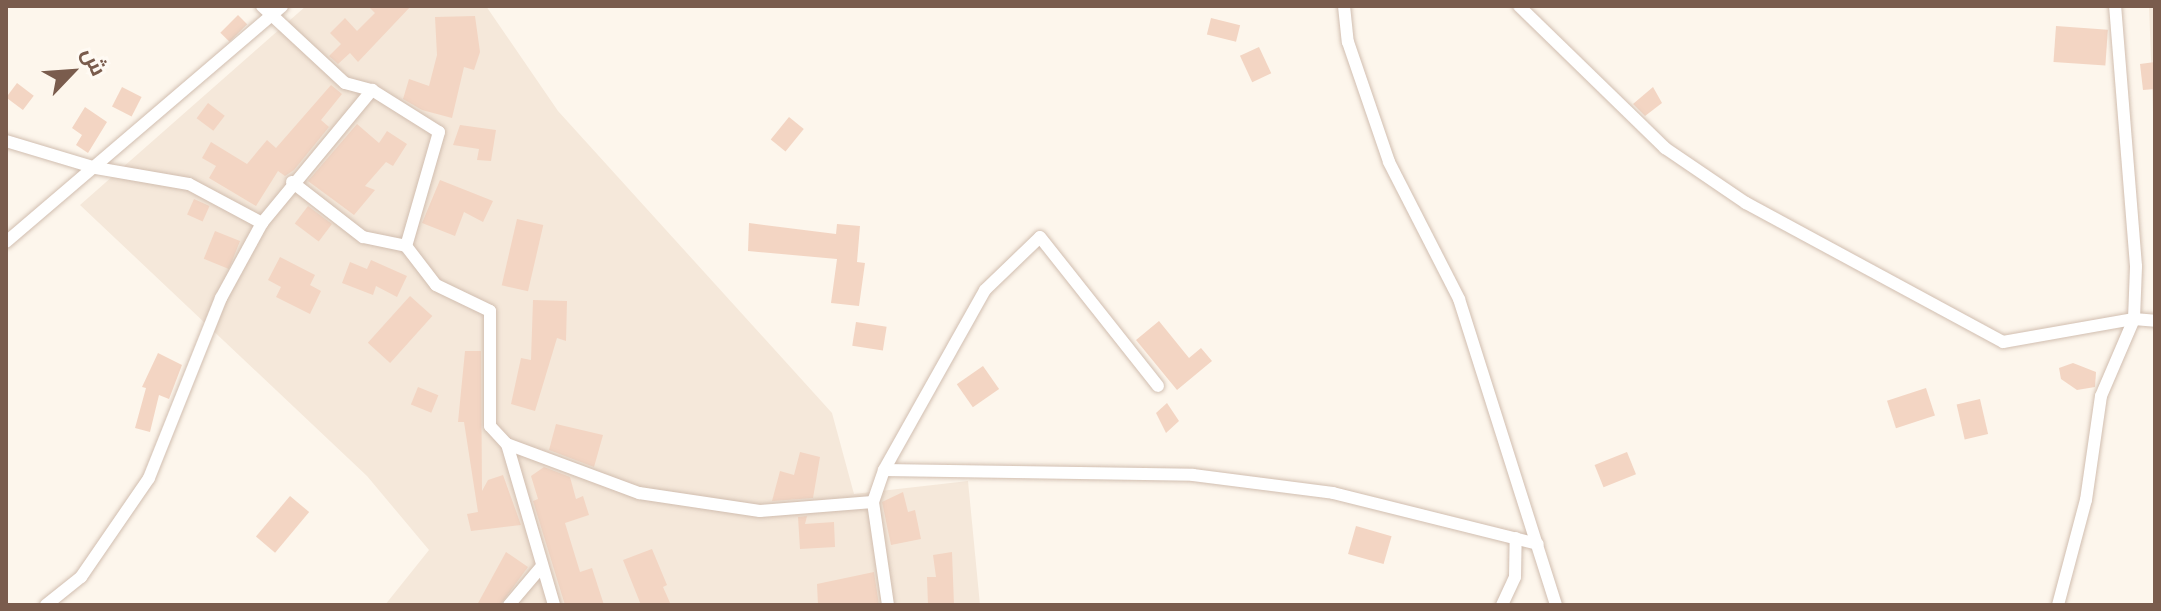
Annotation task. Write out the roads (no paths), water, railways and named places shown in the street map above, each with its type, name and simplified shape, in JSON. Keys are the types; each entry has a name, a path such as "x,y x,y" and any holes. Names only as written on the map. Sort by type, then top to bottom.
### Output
{"street":[{"path":"6,242 96,168 266,11 282,6"},
{"path":"1344,6 1348,42 1389,162 1459,299 1556,605"},
{"path":"1519,6 1665,148 1746,203 2003,342 2134,319 2155,321"},
{"path":"2058,605 2086,500 2101,396 2134,319 2136,266 2115,6"},
{"path":"266,11 345,83 372,90 439,132 406,246"},
{"path":"46,605 81,577 149,478 221,298 262,223 292,182 372,90"},
{"path":"6,141 96,168 189,184 262,223"},
{"path":"292,182 363,237 406,246 436,285 490,311 490,426 507,444 639,493 760,511 873,502"},
{"path":"888,605 873,502 884,470 985,290 1040,237 1158,386"},
{"path":"507,444 554,605"},
{"path":"884,470 1193,475 1333,493 1538,544"},
{"path":"1502,605 1515,577 1516,538"},
{"path":"509,605 542,566"}]}
